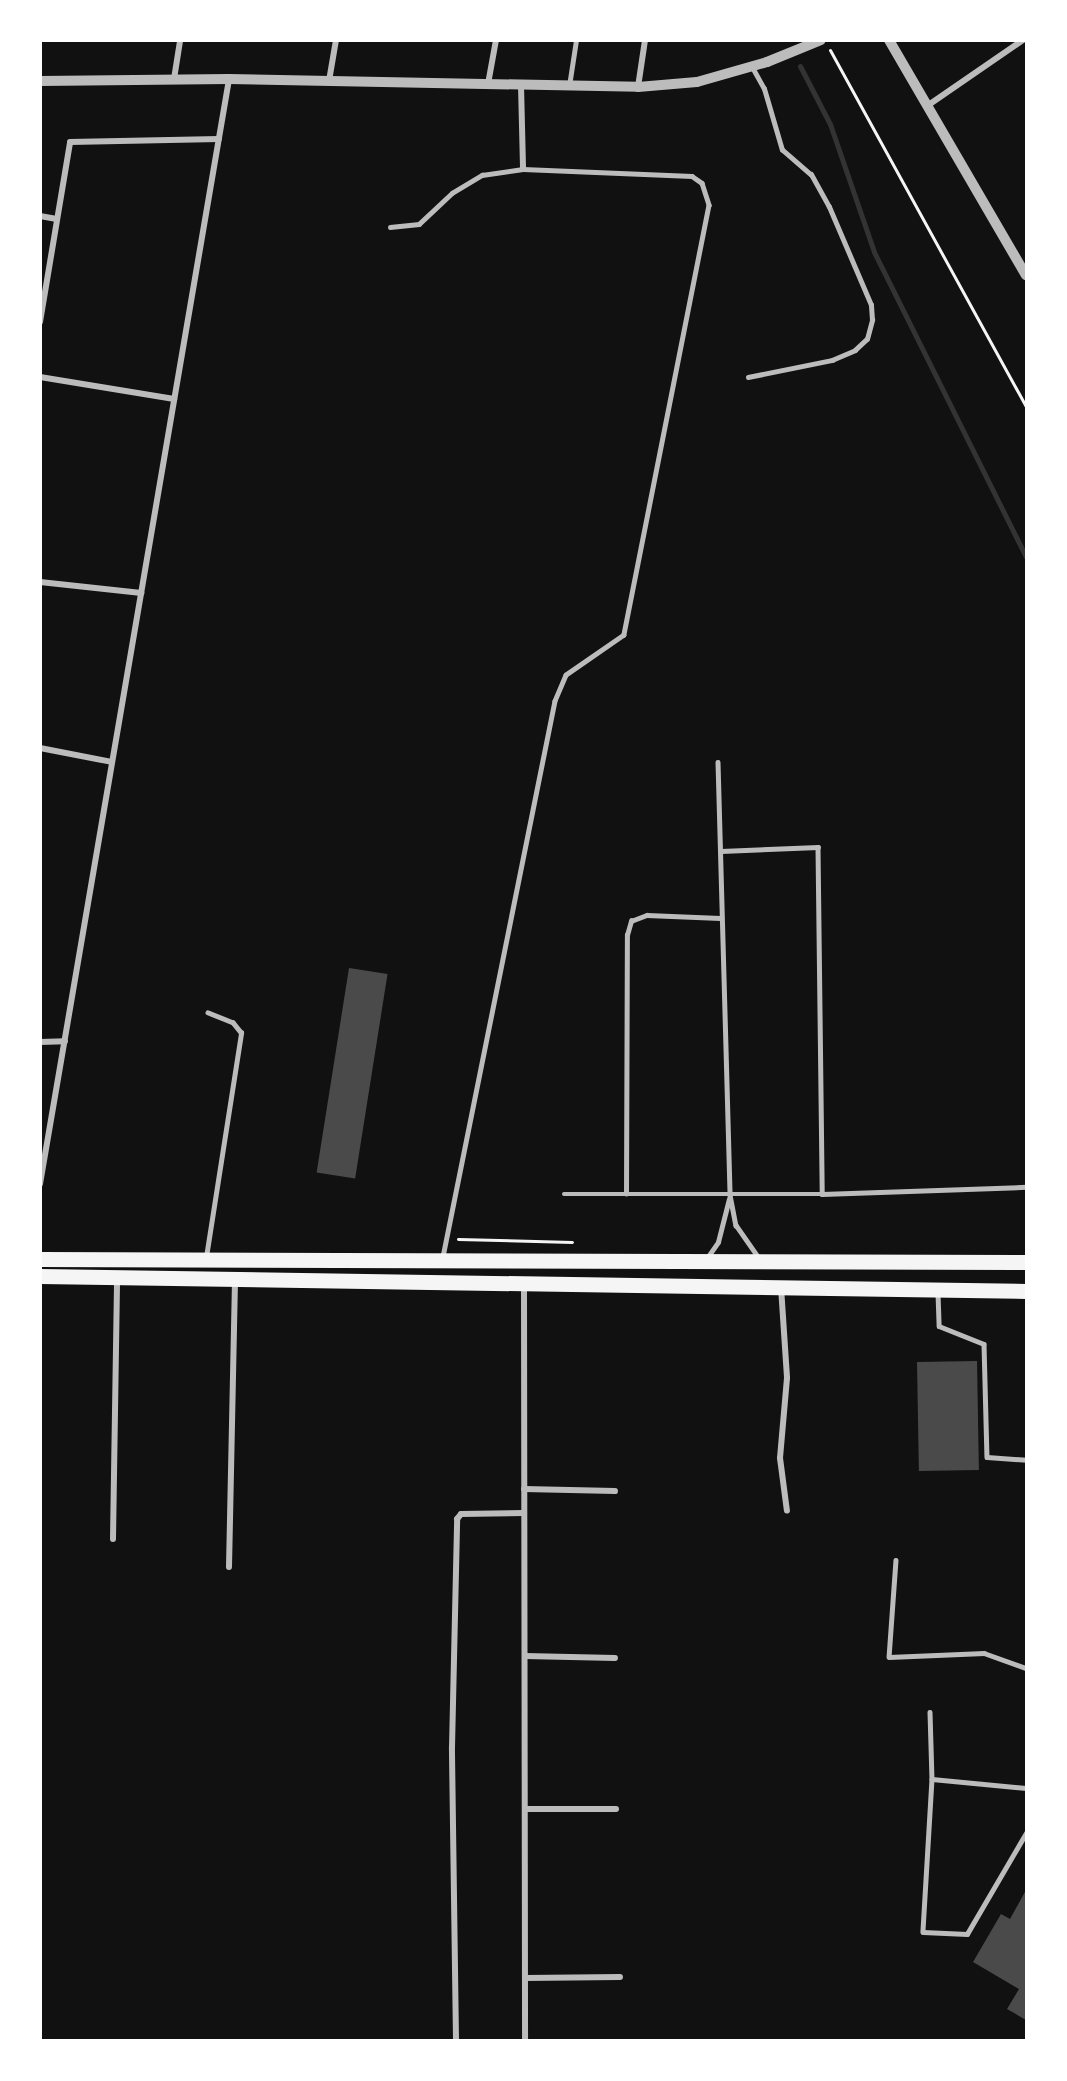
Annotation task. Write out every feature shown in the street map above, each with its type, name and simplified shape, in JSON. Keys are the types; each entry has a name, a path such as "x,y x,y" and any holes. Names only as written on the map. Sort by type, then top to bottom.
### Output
{"main road":[{"path":"40,1259 1026,1262"},
{"path":"40,1276 524,1281 1026,1291"}],"street":[{"path":"174,80 180,40"},
{"path":"329,81 336,40"},
{"path":"488,84 496,40"},
{"path":"638,87 645,40"},
{"path":"40,81 329,81 638,87 697,82 752,67 823,40"},
{"path":"889,40 1026,275"},
{"path":"927,106 1023,40"},
{"path":"40,1184 229,80"},
{"path":"521,85 523,169"},
{"path":"40,322 70,142 219,139"},
{"path":"40,216 57,219"},
{"path":"40,377 174,399"},
{"path":"40,582 141,593"},
{"path":"40,748 112,762"},
{"path":"40,1042 65,1041"},
{"path":"113,1539 117,1276"},
{"path":"229,1567 235,1277"},
{"path":"524,1281 525,2040"},
{"path":"781,1287 787,1378 780,1458 787,1511"},
{"path":"524,1489 615,1491"},
{"path":"456,2040 452,1748 457,1519 461,1514 525,1513"},
{"path":"525,1656 615,1658"},
{"path":"525,1809 616,1809"},
{"path":"525,1977 620,1977"}],"lane":[{"path":"568,86 576,40"},
{"path":"748,377 832,360 855,350 867,339 872,320 871,305 829,207 811,176 782,150 764,89 752,67"},
{"path":"390,227 419,224 452,193 482,175 523,169 692,176 702,183 709,205 624,635 566,675 555,701 442,1259"},
{"path":"718,762 721,851 720,918 730,1195 736,1225 760,1260"},
{"path":"721,851 818,847 822,1194"},
{"path":"626,1194 627,935 631,921 647,915 720,918"},
{"path":"206,1259 241,1033 233,1023 208,1013"},
{"path":"564,1194 822,1194 1026,1187"},
{"path":"706,1260 718,1242 730,1195"},
{"path":"938,1290 939,1326 984,1344 987,1457 1026,1460"},
{"path":"896,1560 889,1657 984,1653 1026,1668"},
{"path":"930,1712 932,1779 923,1932 967,1934 1026,1833"},
{"path":"932,1779 1026,1788"}],"path":[{"path":"823,40 1026,406"},
{"path":"447,1238 575,1242"}],"building":[{"path":"349,968 388,974 355,1179 317,1172"},
{"path":"977,1361 979,1470 919,1471 917,1362"},
{"path":"1026,1890 1026,2020 1007,2009 1019,1989 973,1962 1001,1914 1010,1919"}],"waterway":[{"path":"800,66 830,124 874,252 1026,557"}]}
